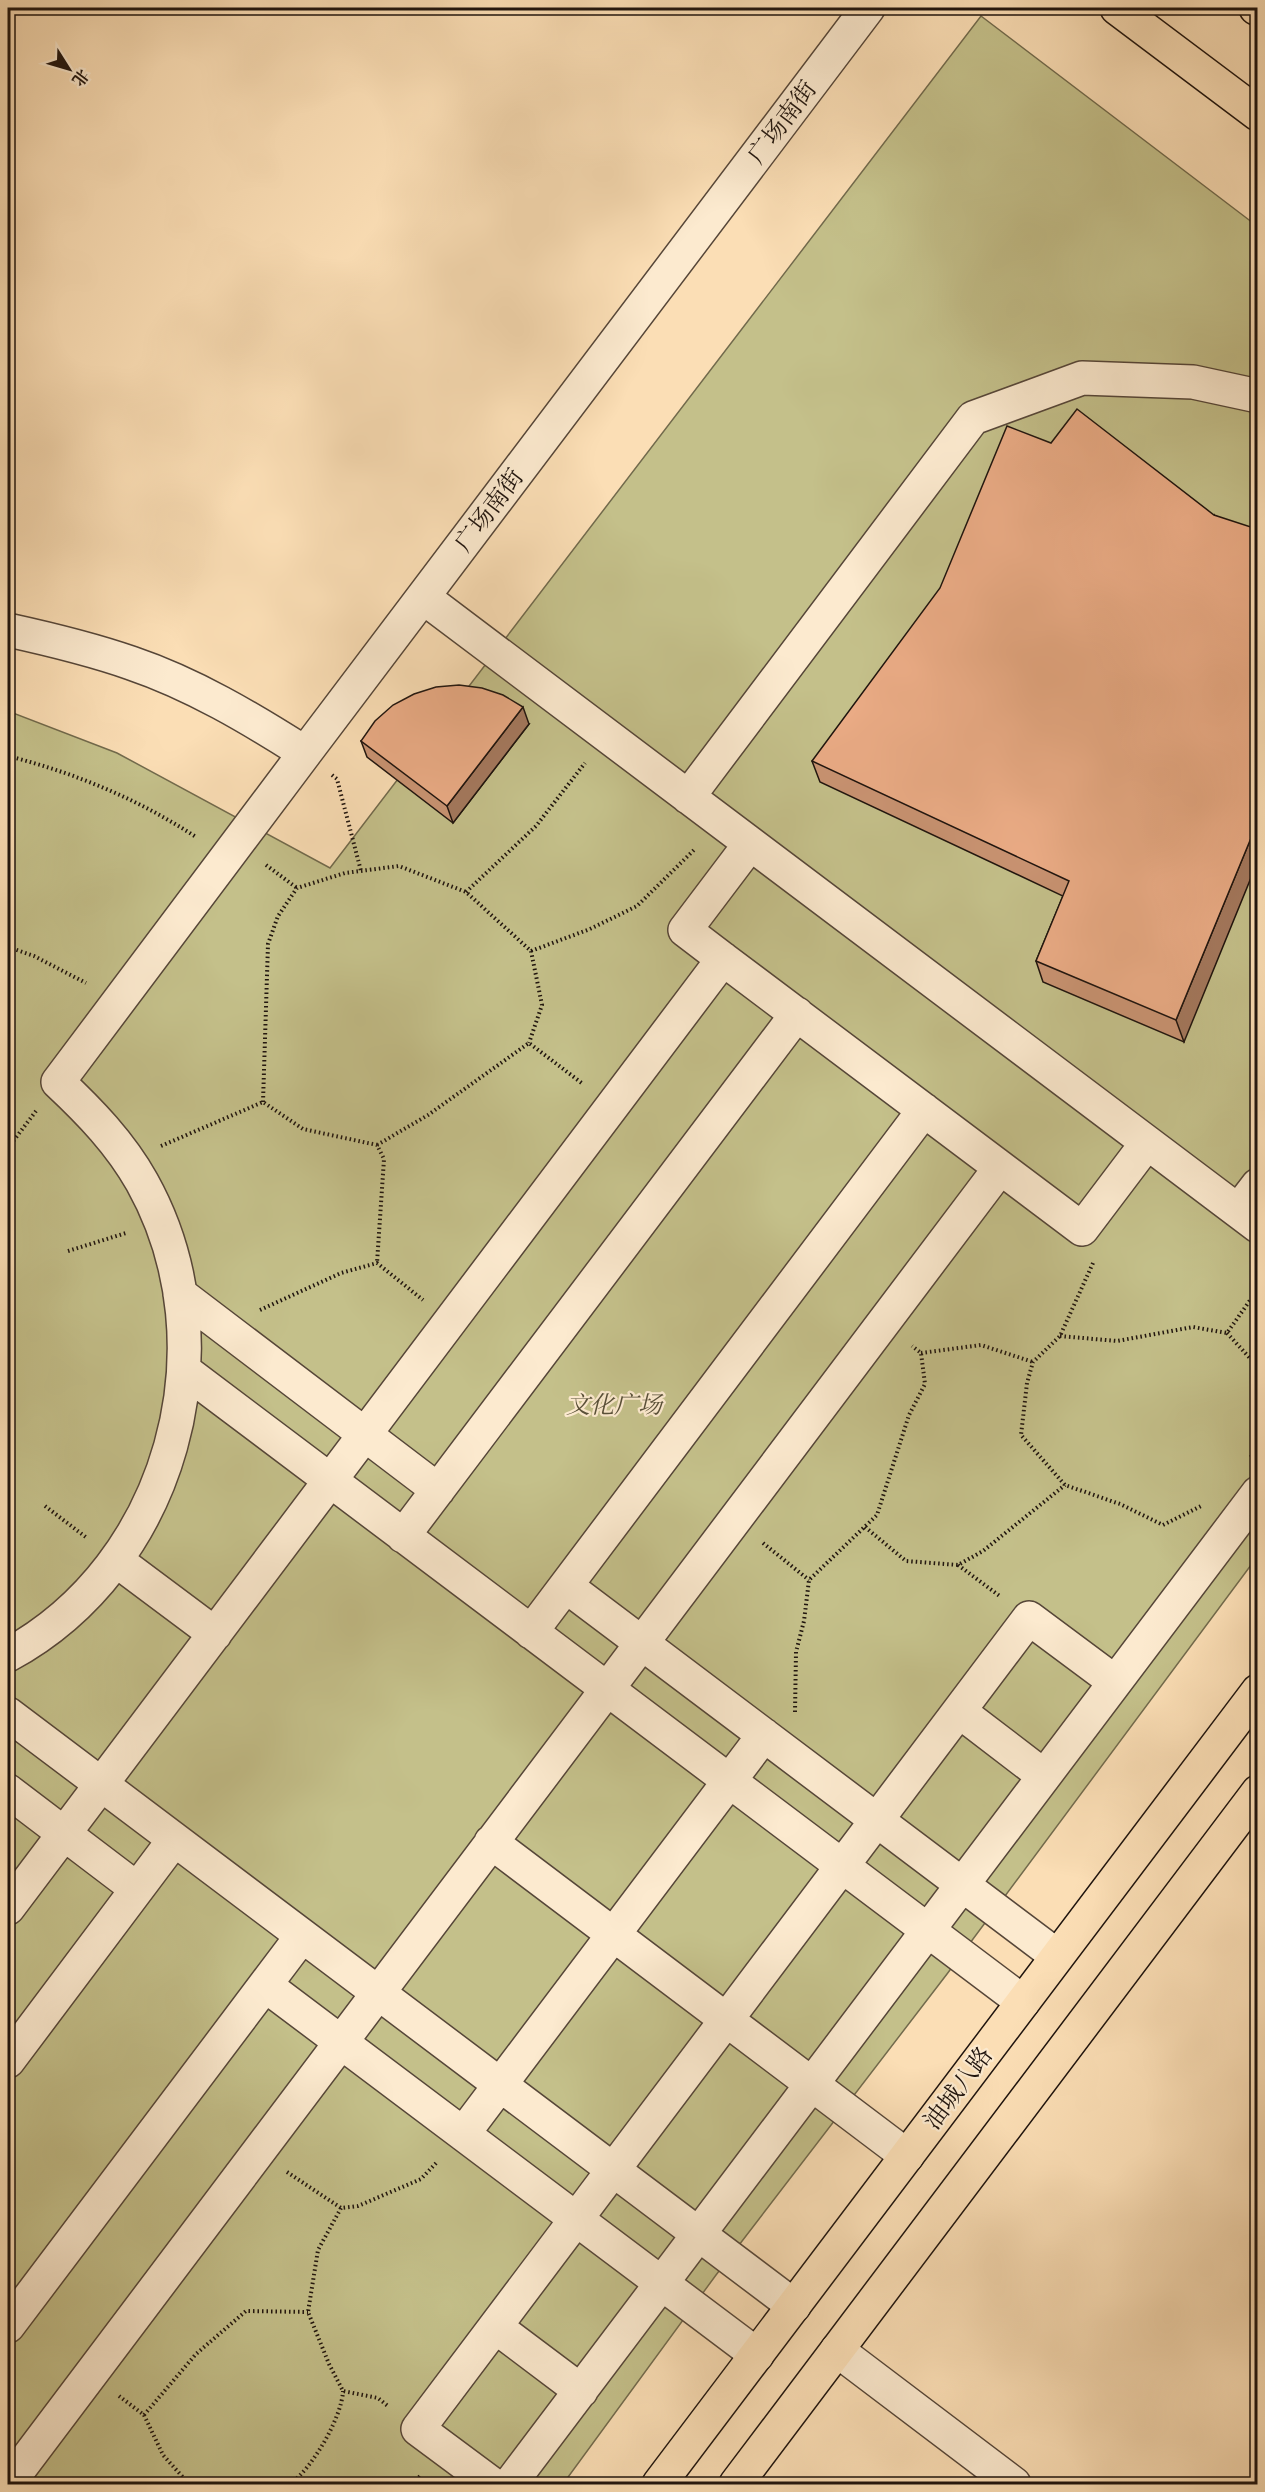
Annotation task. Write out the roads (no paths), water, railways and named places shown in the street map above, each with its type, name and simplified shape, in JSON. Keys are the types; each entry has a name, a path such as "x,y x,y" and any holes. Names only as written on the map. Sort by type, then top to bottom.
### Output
{"main road":[{"path":"1117,8 1257,114"},
{"name":"油城八路","path":"659,2484 1257,1691"},
{"path":"736,2484 1257,1792"}],"street":[{"name":"广场南街","path":"180,1294 174,1264 161,1222 142,1182 90,1111 58,1082 868,8"},
{"path":"688,797 973,418 1082,378 1192,382 1257,396"},
{"path":"423,597 1248,1219 1257,1185"},
{"path":"8,630 71,644 133,663 193,689 241,714 305,753"},
{"path":"750,844 685,930 1000,1168 1082,1229 1147,1143"},
{"path":"8,1908 723,959"},
{"path":"404,1536 796,1014"},
{"path":"531,1632 924,1110"},
{"path":"8,2484 1000,1168"},
{"path":"180,1294 438,1490"},
{"path":"8,1655 56,1623 90,1592 116,1560 142,1520 161,1480 174,1438 184,1371 180,1294"},
{"path":"184,1371 1023,2002"},
{"path":"510,2484 1257,1493"},
{"path":"116,1560 214,1634"},
{"path":"566,1586 1057,1956"},
{"path":"492,2484 418,2429 1029,1618 1115,1682"},
{"path":"959,1711 1044,1776"},
{"path":"8,1714 794,2307"},
{"path":"463,2134 729,1781 770,1740"},
{"path":"8,1791 137,1889"},
{"path":"8,2061 174,1840"},
{"path":"491,1842 907,2156"},
{"path":"8,2326 302,1936"},
{"path":"265,1985 757,2355"},
{"path":"495,2327 581,2391"},
{"path":"837,2350 1014,2484"}],"park label":[{"name":"文化广场","path":"614,1405"}]}
